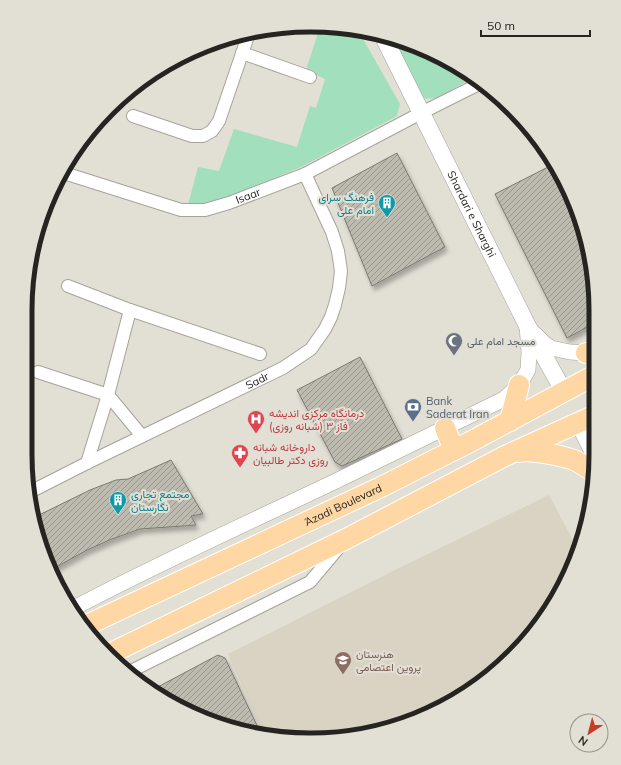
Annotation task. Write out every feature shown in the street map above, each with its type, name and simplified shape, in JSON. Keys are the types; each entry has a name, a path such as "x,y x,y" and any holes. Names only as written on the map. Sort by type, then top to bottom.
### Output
{"main road":[{"name":"Shardari e Sharghi","path":"386,42 527,326 564,392"},
{"name":"َAzadi Boulevard","path":"90,624 381,487 589,379"},
{"path":"510,421 519,385"},
{"path":"114,651 346,540 505,456 589,418"},
{"path":"445,428 454,450"},
{"path":"505,456 523,452 538,452 572,459 588,468"}],"street":[{"path":"133,116 192,136 203,136 212,131 219,121 248,39"},
{"path":"242,54 310,77"},
{"name":"Isaar","path":"67,174 181,210 205,210 229,203 305,174 475,86"},
{"name":"Sadr","path":"34,490 86,463 283,368 311,349 325,329 331,317 339,288 341,271 338,251 332,232 305,174"},
{"path":"68,286 130,310 260,354"},
{"path":"86,463 108,395 130,310"},
{"path":"527,326 551,348 570,352 589,352"},
{"path":"77,606 504,398 519,385 528,370 529,353 527,326"},
{"path":"38,372 108,395 142,436"},
{"path":"578,424 589,446"},
{"path":"134,670 310,582 346,540"}],"shaded area":[{"path":"549,495 574,543 568,561 552,594 520,638 494,664 450,696 417,712 383,724 365,728 347,731 310,733 262,729 228,654"}],"green space":[{"path":"318,32 362,36 400,104 397,116 303,166 225,199 200,206 188,205 198,167 219,171 234,129 297,147 310,106 316,108 325,79 306,70"},
{"path":"396,45 434,61 450,69 467,81 437,98 422,99"}],"building":[{"name":"فرهنگ سرای امام علی","path":"397,153 445,247 372,286 332,188"},
{"path":"549,167 568,204 580,238 587,274 589,326 567,338 495,194"},
{"path":"360,357 402,439 342,466 335,462 297,390"},
{"name":"مجتمع تجاری نگارستان","path":"171,460 203,514 191,516 196,525 140,529 87,550 56,567 41,527 38,515 90,490 116,480 128,479"},
{"path":"218,655 225,658 258,728 238,724 204,712 171,696 158,687"}],"place":[{"name":"فرهنگ سرای امام علی","path":"387,218"},
{"name":"مسجد امام علی","path":"454,356"},
{"name":"Bank Saderat Iran","path":"413,422"},
{"name":"درمانگاه مرکزی اندیشه فاز ۳ (شبانه روزی)","path":"256,434"},
{"name":"داروخانه شبانه روزی دکتر طالبیان","path":"240,468"},
{"name":"مجتمع تجاری نگارستان","path":"118,515"},
{"name":"هنرستان پروین اعتصامی","path":"343,675"}]}
